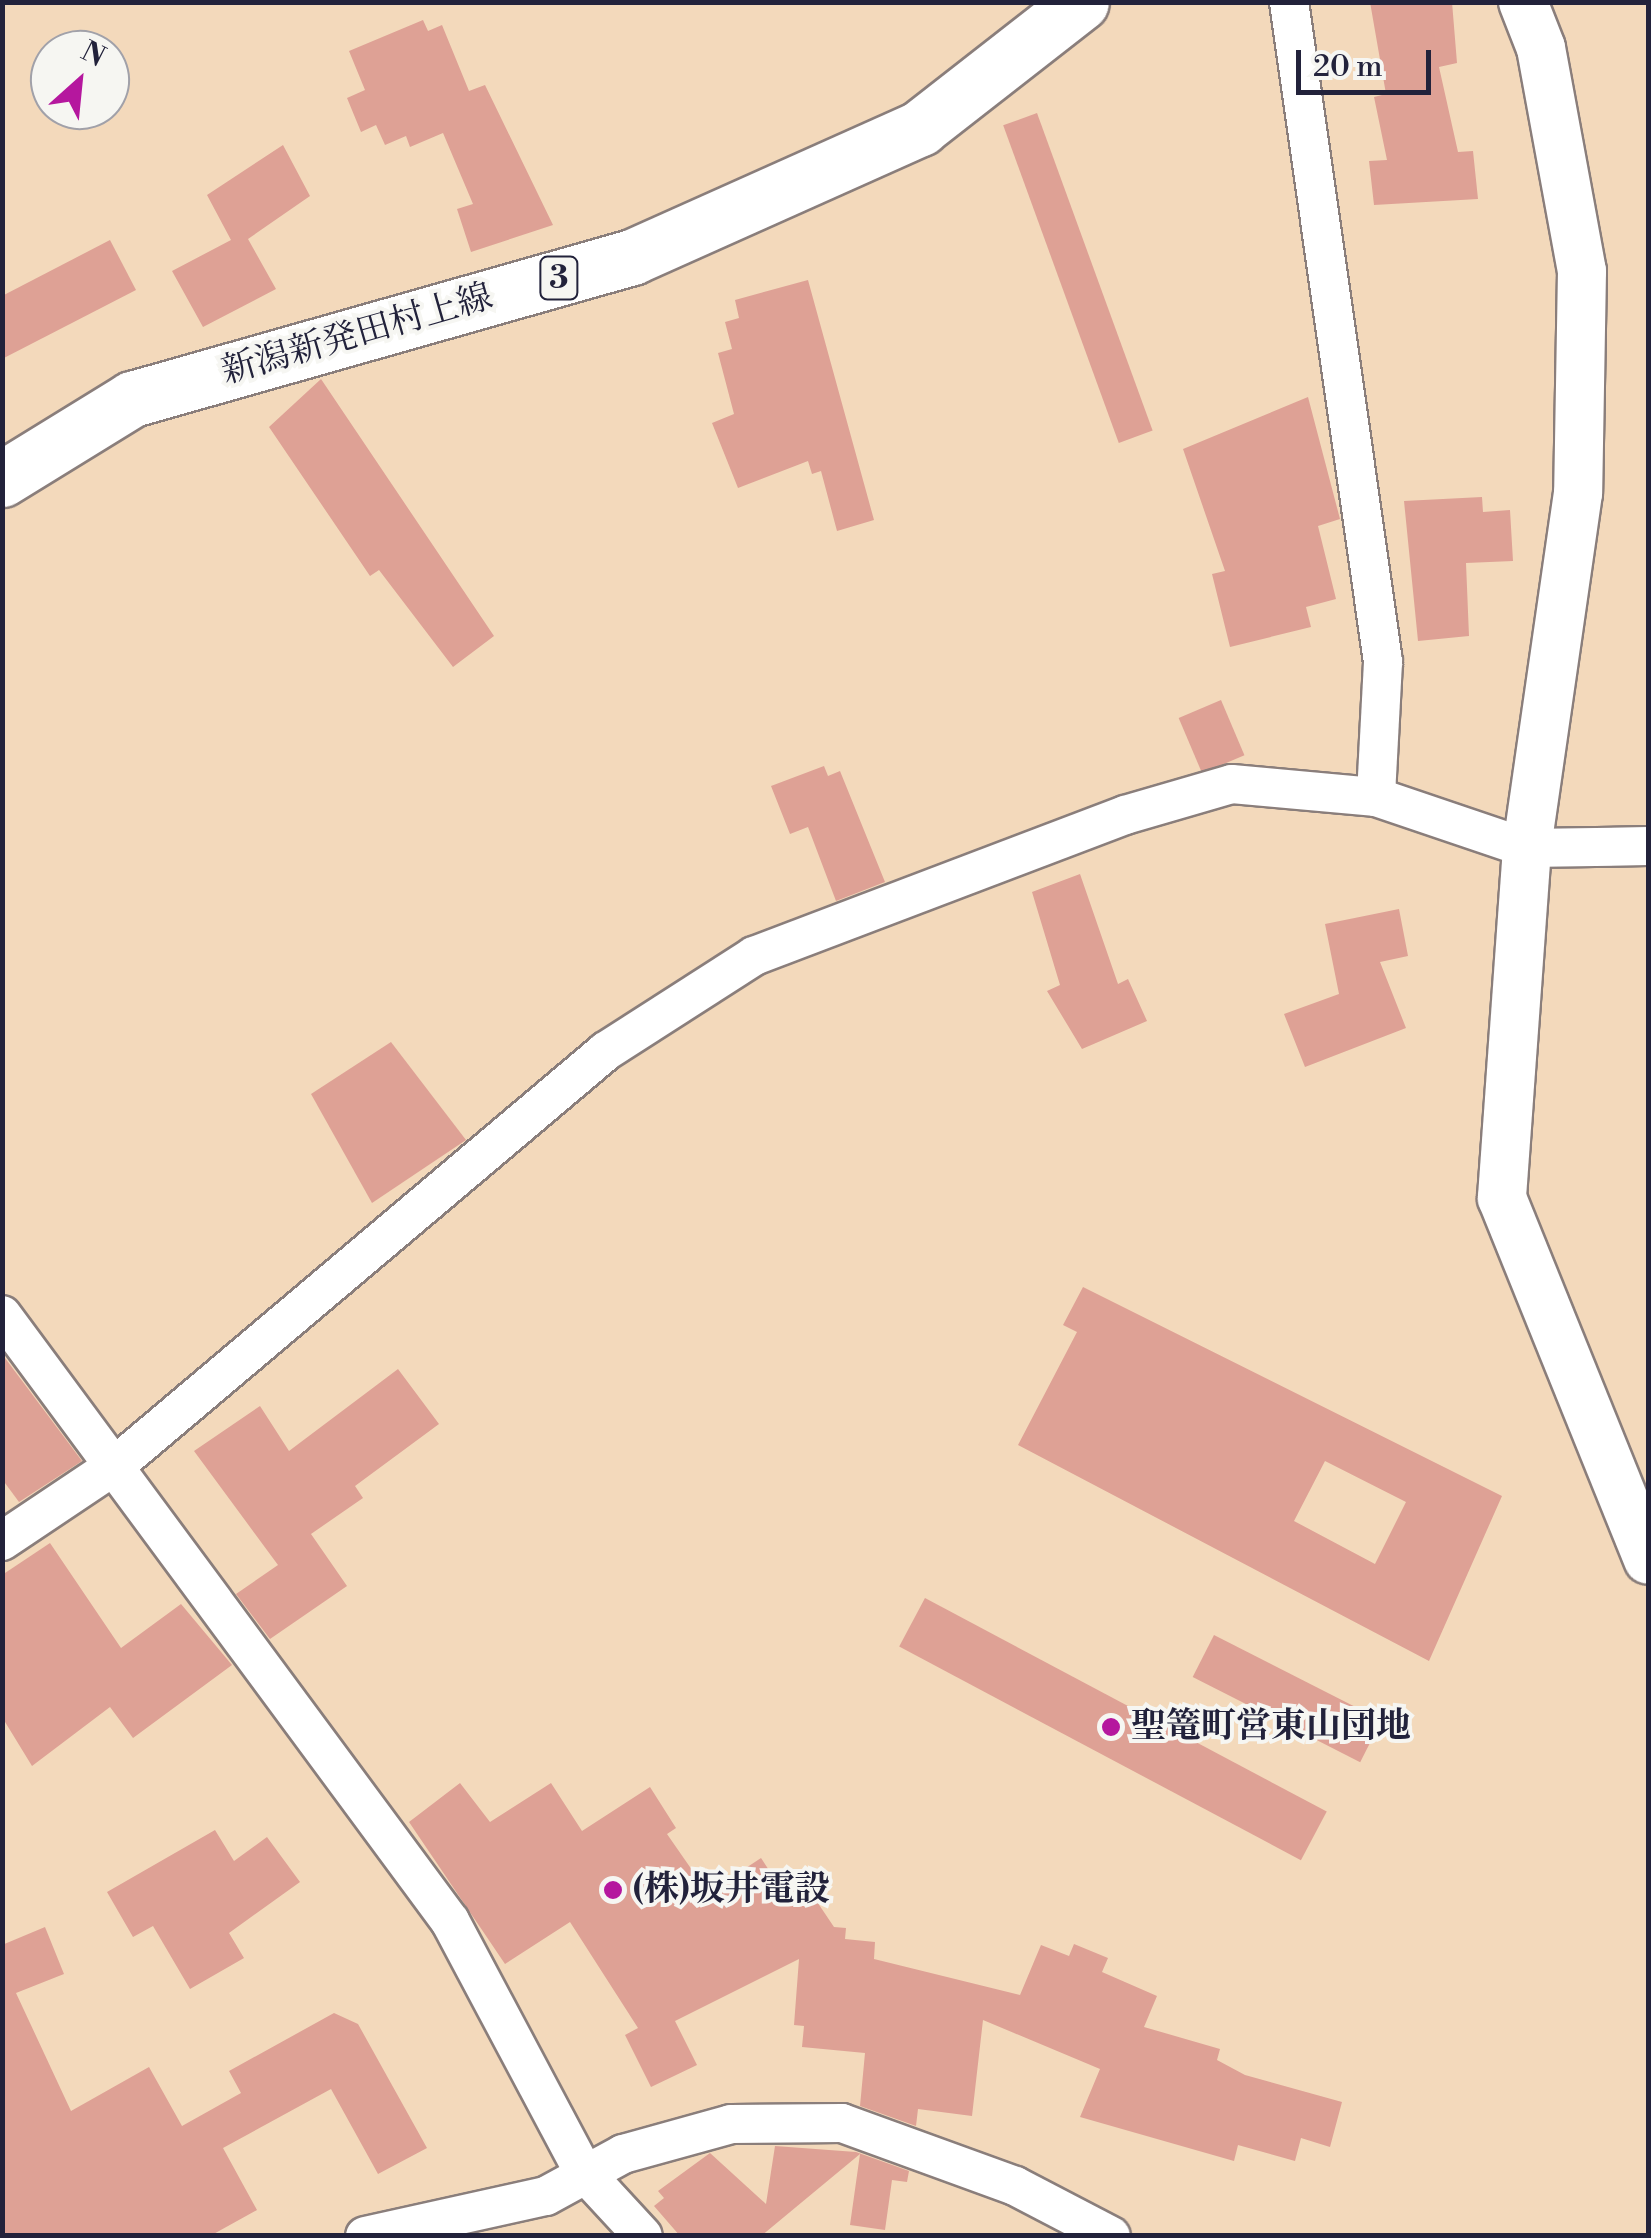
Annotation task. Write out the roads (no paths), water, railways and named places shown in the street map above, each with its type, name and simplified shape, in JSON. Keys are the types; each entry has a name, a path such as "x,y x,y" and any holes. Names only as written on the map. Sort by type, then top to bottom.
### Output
{"main road":[{"name":"新潟新発田村上線","path":"2,479 132,398 632,257 920,128 1081,2"}],"street":[{"path":"1289,2 1383,662 1376,797"},
{"path":"1523,2 1541,48 1582,272 1578,493 1528,848 1502,1198 1648,1560"},
{"path":"2,1541 116,1464 606,1051 754,956 1125,815 1232,784 1376,797 1528,848 1648,846"},
{"path":"2,1315 116,1464 450,1921 583,2171 643,2236"},
{"path":"365,2236 546,2196 583,2171 732,2124 842,2123 1015,2186 1111,2236"}],"place":[{"name":"聖篭町営東山団地","path":"1111,1727"},
{"name":"(株)坂井電設","path":"613,1890"}]}
